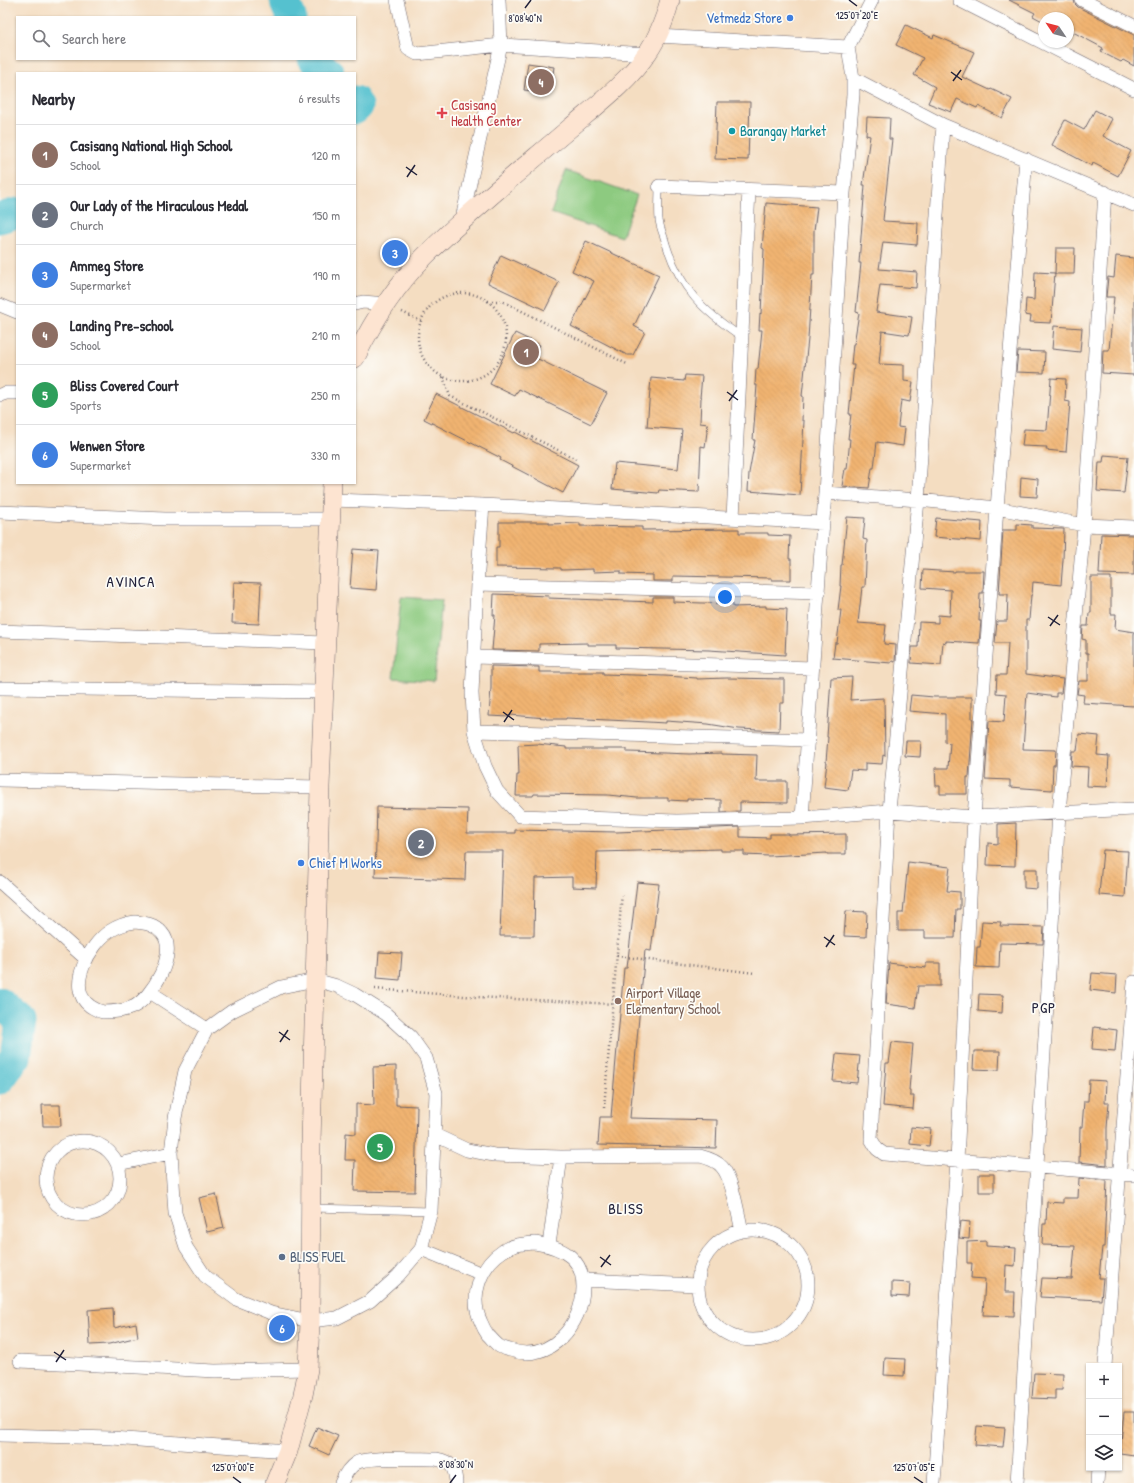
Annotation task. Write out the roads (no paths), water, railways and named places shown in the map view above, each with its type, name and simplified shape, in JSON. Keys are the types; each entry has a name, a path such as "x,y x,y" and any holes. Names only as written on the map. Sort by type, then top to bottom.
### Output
{"main road":[{"path":"356,356 364,339 386,304 407,276 461,223 601,102 632,72 647,54 658,36 670,0"},
{"path":"275,1483 288,1451 303,1396 308,1369 310,1321 311,1144 320,787 331,492"}],"street":[{"path":"397,0 408,49 417,54 501,45 647,54"},
{"path":"461,223 501,45 499,0"},
{"path":"802,818 814,668 844,193 853,95 853,78 848,47 872,0"},
{"path":"959,0 1134,89"},
{"path":"1082,0 1134,26"},
{"path":"658,36 848,47"},
{"path":"853,78 944,125 1134,205"},
{"path":"944,125 918,500 889,811 871,1139 877,1148 884,1154 1134,1175"},
{"path":"934,1483 957,1161 974,817 997,508 1026,159"},
{"path":"659,186 844,193"},
{"path":"733,518 749,190"},
{"path":"1017,1483 1059,813 1084,525 1104,192"},
{"path":"356,304 363,302 386,304"},
{"path":"0,305 16,312"},
{"path":"0,396 16,393"},
{"path":"331,492 483,505 823,522"},
{"path":"825,493 997,508 1084,525 1134,527"},
{"path":"483,505 477,584 472,693 474,732 485,766 497,790 520,816 677,821 802,818 889,811 974,817 1134,809"},
{"path":"0,512 165,519 331,519"},
{"path":"477,584 819,592"},
{"path":"0,631 325,643"},
{"path":"474,657 814,668"},
{"path":"0,688 323,692"},
{"path":"474,732 809,740"},
{"path":"0,780 320,787"},
{"path":"0,882 86,958"},
{"path":"135,922 150,924 163,933 167,945 167,961 160,977 150,992 134,1007 113,1012 98,1012 85,1002 80,989 81,976 86,958 108,932 123,924 135,922"},
{"path":"315,980 337,986 354,994 386,1014 411,1037 426,1058 436,1093 431,1211 421,1249 398,1276 370,1301 337,1318 310,1321 271,1313 236,1299 205,1276 186,1247 175,1213 171,1153 175,1118 185,1070 207,1029 232,1011 281,987 315,980"},
{"path":"1105,1363 1134,982"},
{"path":"150,992 207,1029"},
{"path":"435,1135 467,1150 494,1155 562,1157 700,1156 712,1160 722,1167 729,1178 742,1231"},
{"path":"87,1140 100,1144 111,1152 118,1164 120,1178 118,1192 110,1203 99,1212 86,1215 72,1214 60,1208 51,1198 46,1184 46,1171 51,1158 60,1148 73,1142 87,1140"},
{"path":"118,1164 171,1153"},
{"path":"549,1245 562,1157"},
{"path":"761,1230 778,1236 792,1246 802,1261 808,1278 807,1296 800,1313 789,1327 774,1336 756,1341 738,1339 722,1331 709,1319 700,1303 698,1285 701,1266 710,1250 725,1238 742,1231 761,1230"},
{"path":"535,1242 549,1245 563,1251 572,1258 579,1268 583,1280 583,1298 578,1316 568,1332 554,1344 537,1352 519,1353 500,1347 485,1332 477,1314 476,1294 482,1274 491,1260 504,1250 519,1244 535,1242"},
{"path":"421,1249 482,1274"},
{"path":"583,1280 698,1285"},
{"path":"20,1361 215,1371 308,1369"},
{"path":"1,1437 112,1438 288,1451"},
{"path":"341,1483 345,1474 356,1463 372,1459 436,1459 445,1461 452,1466 456,1472 456,1483"},
{"path":"1097,1483 1098,1471"}],"lane":[{"path":"659,186 659,221 679,277 695,299 718,321 742,337"},
{"path":"311,1208 431,1211"}],"waterway":[{"path":"285,0 291,16"},
{"path":"314,60 328,72"},
{"path":"356,103 358,106 356,108"},
{"path":"0,218 16,213"},
{"path":"0,1003 21,1021 16,1057 0,1079"}],"place":[{"name":"Vetmedz Store","path":"790,18"},
{"name":"Landing Pre-school","path":"541,82"},
{"name":"Casisang Health Center","path":"442,113"},
{"name":"Barangay Market","path":"732,131"},
{"name":"Ammeg Store","path":"395,253"},
{"name":"Casisang National High School","path":"526,352"},
{"name":"Our Lady of the Miraculous Medal","path":"421,843"},
{"name":"Chief M Works","path":"301,863"},
{"name":"Airport Village Elementary School","path":"618,1001"},
{"name":"Bliss Covered Court","path":"380,1147"},
{"name":"BLISS FUEL","path":"282,1257"},
{"name":"Wenwen Store","path":"282,1328"}],"district":[{"name":"AVINCA","path":"131,582"},
{"name":"PGP","path":"1044,1008"},
{"name":"BLISS","path":"626,1209"}]}
